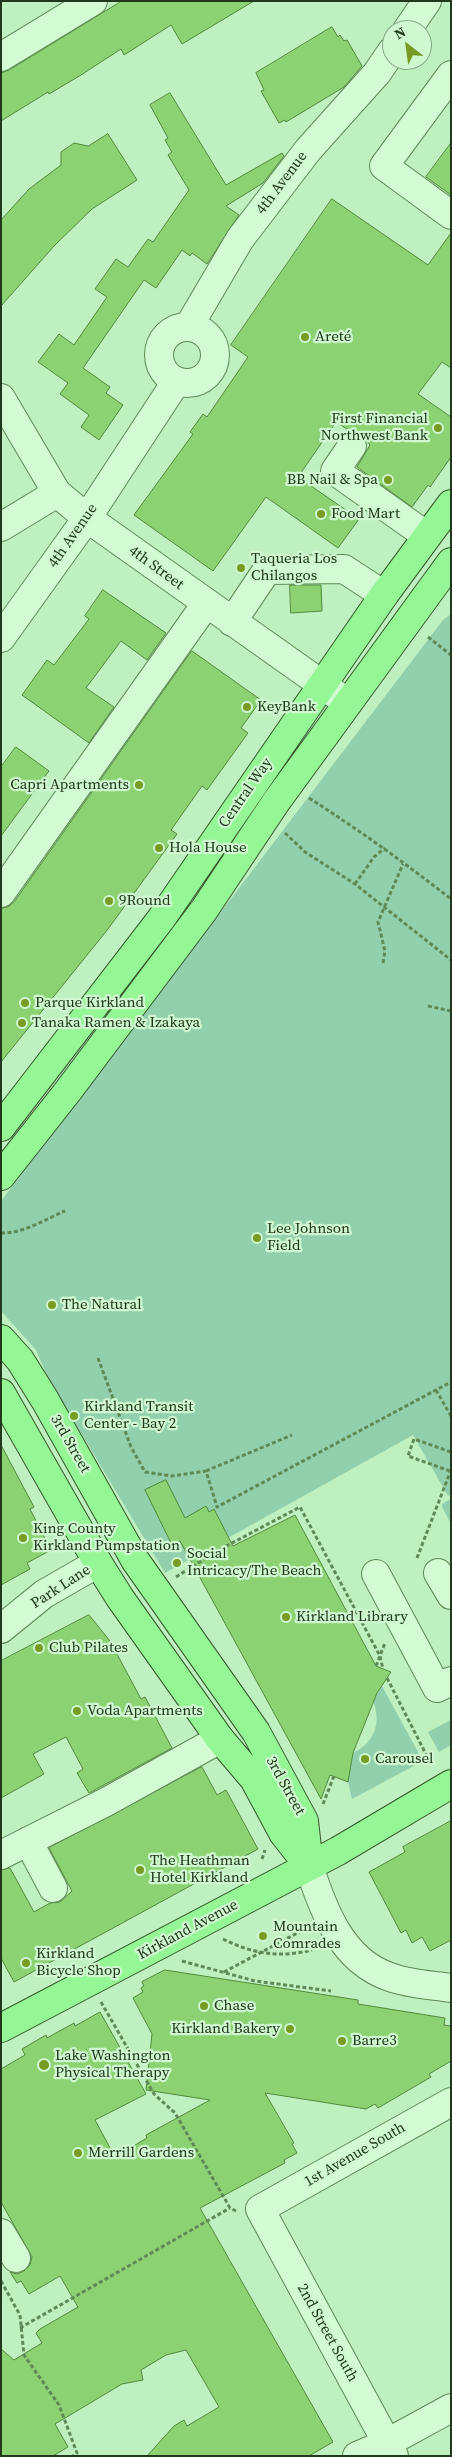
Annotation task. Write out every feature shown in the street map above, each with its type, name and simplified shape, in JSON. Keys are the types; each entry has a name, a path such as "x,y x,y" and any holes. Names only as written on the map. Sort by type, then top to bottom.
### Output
{"main road":[{"name":"Central Way","path":"1,1127 161,919 321,685 451,504"},
{"path":"427,536 451,551"},
{"name":"Central Way","path":"1,1176 68,1091 204,910 276,802 451,562"},
{"name":"3rd Street","path":"1,1339 20,1360 50,1408 135,1560 256,1732 304,1821 309,1866"},
{"name":"3rd Street","path":"1,1393 120,1598 220,1738 254,1779 283,1833 309,1866"},
{"name":"Kirkland Avenue","path":"1,2028 309,1866 451,1784"}],"street":[{"path":"1,57 92,1"},
{"path":"414,20 426,1"},
{"name":"4th Avenue","path":"193,323 240,239 308,150 382,66"},
{"path":"451,75 384,166 451,215"},
{"path":"193,323 209,337 214,346 214,364 203,379 185,384 176,382 162,370 159,351 167,335 193,323"},
{"name":"4th Avenue","path":"1,638 87,518 176,382"},
{"name":"4th Street","path":"1,398 56,493 87,518 206,604 348,703"},
{"path":"352,446 335,471 427,536"},
{"path":"1,527 56,493"},
{"path":"232,622 267,570 344,570 384,596"},
{"path":"1,893 206,604"},
{"name":"Park Lane","path":"1,1629 44,1594 98,1563"},
{"path":"376,1574 437,1688 451,1681"},
{"path":"1,1855 106,1802 220,1738"},
{"path":"28,1841 53,1888"},
{"path":"309,1866 318,1892 338,1932 350,1952 366,1967 391,1978 451,1988"},
{"name":"1st Avenue South","path":"260,2209 451,2102"},
{"name":"2nd Street South","path":"260,2209 391,2449"},
{"path":"1,2233 16,2258"},
{"path":"356,2456 391,2449 451,2408"}],"path":[{"path":"424,634 451,655"},
{"path":"308,798 385,848 451,900"},
{"path":"284,831 305,852 355,884 384,909 451,960"},
{"path":"355,884 374,858 385,848"},
{"path":"383,963 385,951 378,922 403,864"},
{"path":"428,1006 451,1011"},
{"path":"1,1233 9,1233 31,1226 65,1211"},
{"path":"98,1358 131,1447 145,1472 172,1476 206,1472 292,1435"},
{"path":"206,1472 217,1507 451,1382"},
{"path":"436,1390 451,1416"},
{"path":"451,1452 414,1439 408,1456 450,1472 451,1470"},
{"path":"167,1582 217,1551 300,1507 380,1656 384,1669"},
{"path":"216,1558 217,1551"},
{"path":"387,1678 431,1764"},
{"path":"320,1811 334,1776"},
{"path":"223,1972 303,1930"},
{"path":"220,1938 260,1953 293,1954 312,1950"},
{"path":"177,1960 255,1981 331,1991"},
{"path":"20,2328 230,2208 175,2113 154,2094 90,1982"},
{"path":"1,2281 20,2315 24,2355 59,2406 77,2453 73,2456"}],"green space":[{"path":"451,614 451,1494 448,1496 413,1435 165,1573 48,1378 36,1350 1,1311 1,1201 443,620"},
{"path":"451,1499 451,1524 442,1504"},
{"path":"382,1686 423,1761 352,1799 348,1782 353,1753 366,1744 374,1732 377,1717 373,1701"},
{"path":"451,1720 451,1745 439,1752 428,1732"}],"building":[{"path":"122,1 254,1 182,44 171,25 124,55 121,49 81,75 49,94 48,92 1,121 1,73 9,70"},
{"path":"332,27 338,37 340,35 344,41 347,40 362,66 344,87 286,122 285,120 279,123 261,91 264,90 256,73"},
{"path":"170,93 226,185 282,153 284,156 263,183 226,206 239,215 207,264 192,253 190,256 182,250 156,288 144,280 83,368 110,387 106,393 123,405 99,440 81,427 89,415 60,394 68,383 38,362 59,334 74,345 107,297 95,289 116,259 128,267 148,239 153,242 189,190 168,155 172,152 165,140 168,138 150,105"},
{"path":"108,134 137,180 92,209 55,245 1,306 1,220 29,189 61,165 61,152 74,143 88,146"},
{"path":"451,143 451,195 426,177"},
{"name":"Areté","path":"332,199 428,265 451,233 451,368 442,362 418,394 451,417 451,457 430,487 428,485 412,507 357,467 370,445 361,433 350,431 336,422 298,477 359,519 338,548 266,497 213,571 134,515 193,434 190,432 203,414 207,417 248,357 231,345"},
{"path":"290,585 321,585 322,611 291,613"},
{"path":"103,590 166,633 147,660 121,641 86,688 114,707 89,743 22,695 47,660 54,665 89,619 85,616"},
{"name":"Capri Apartments","path":"192,651 261,700 241,728 248,733 207,790 202,786 171,830 177,834 108,929 1,1062 1,908 8,907 14,902"},
{"path":"16,747 49,771 1,836 1,767"},
{"name":"King County Kirkland Pumpstation","path":"1,1445 34,1507 30,1509 51,1550 27,1563 30,1569 1,1585"},
{"name":"Kirkland Library","path":"166,1480 185,1518 206,1506 209,1512 214,1509 233,1546 295,1515 376,1666 391,1672 377,1693 353,1753 348,1782 330,1775 321,1799 180,1541 172,1545 145,1490"},
{"name":"Voda Apartments","path":"89,1615 110,1641 141,1699 145,1697 172,1748 89,1793 77,1773 83,1769 66,1737 33,1754 44,1774 1,1798 1,1661"},
{"name":"The Heathman Hotel Kirkland","path":"202,1767 217,1795 226,1790 258,1849 14,1982 1,1958 1,1870 10,1868 34,1912 50,1903 60,1902 72,1891 49,1848"},
{"path":"451,1821 451,1940 430,1951 422,1937 412,1943 406,1930 401,1933 369,1872 405,1852 403,1847"},
{"path":"165,1970 358,2000 358,2004 445,2018 444,2025 451,2026 451,2061 429,2074 431,2077 378,2108 375,2104 366,2109 265,2093 294,2143 292,2144 297,2153 284,2160 285,2163 200,2208 333,2442 309,2456 147,2456 174,2426 184,2420 187,2426 219,2407 186,2350 166,2355 141,2370 143,2380 122,2384 55,2424 68,2447 53,2456 1,2456 1,2349 14,2360 42,2343 36,2333 40,2329 78,2307 60,2276 29,2294 21,2281 17,2283 10,2272 17,2274 24,2271 30,2265 32,2257 1,2202 1,2069 25,2055 22,2049 46,2035 47,2038 74,2023 75,2026 100,2012 146,2094 95,2120 115,2157 147,2138 146,2135 210,2100 146,2090 152,2034 133,1998 143,1992 141,1988 144,1986 142,1982"}],"place":[{"name":"Areté","path":"305,337"},
{"name":"First Financial Northwest Bank","path":"438,428"},
{"name":"BB Nail & Spa","path":"388,480"},
{"name":"Food Mart","path":"321,514"},
{"name":"Taqueria Los Chilangos","path":"241,568"},
{"name":"KeyBank","path":"247,707"},
{"name":"Capri Apartments","path":"139,785"},
{"name":"Hola House","path":"159,848"},
{"name":"9Round","path":"109,901"},
{"name":"Parque Kirkland","path":"25,1003"},
{"name":"Tanaka Ramen & Izakaya","path":"22,1023"},
{"name":"Lee Johnson Field","path":"257,1238"},
{"name":"The Natural","path":"52,1305"},
{"name":"Kirkland Transit Center - Bay 2","path":"74,1416"},
{"name":"King County Kirkland Pumpstation","path":"23,1538"},
{"name":"Social Intricacy/The Beach","path":"177,1563"},
{"name":"Kirkland Library","path":"286,1617"},
{"name":"Club Pilates","path":"39,1648"},
{"name":"Voda Apartments","path":"77,1711"},
{"name":"Carousel","path":"365,1759"},
{"name":"The Heathman Hotel Kirkland","path":"140,1870"},
{"name":"Mountain Comrades","path":"263,1936"},
{"name":"Kirkland Bicycle Shop","path":"26,1963"},
{"name":"Chase","path":"204,2006"},
{"name":"Kirkland Bakery","path":"290,2029"},
{"name":"Barre3","path":"342,2041"},
{"name":"Lake Washington Physical Therapy","path":"44,2065"},
{"name":"Merrill Gardens","path":"78,2153"}]}
